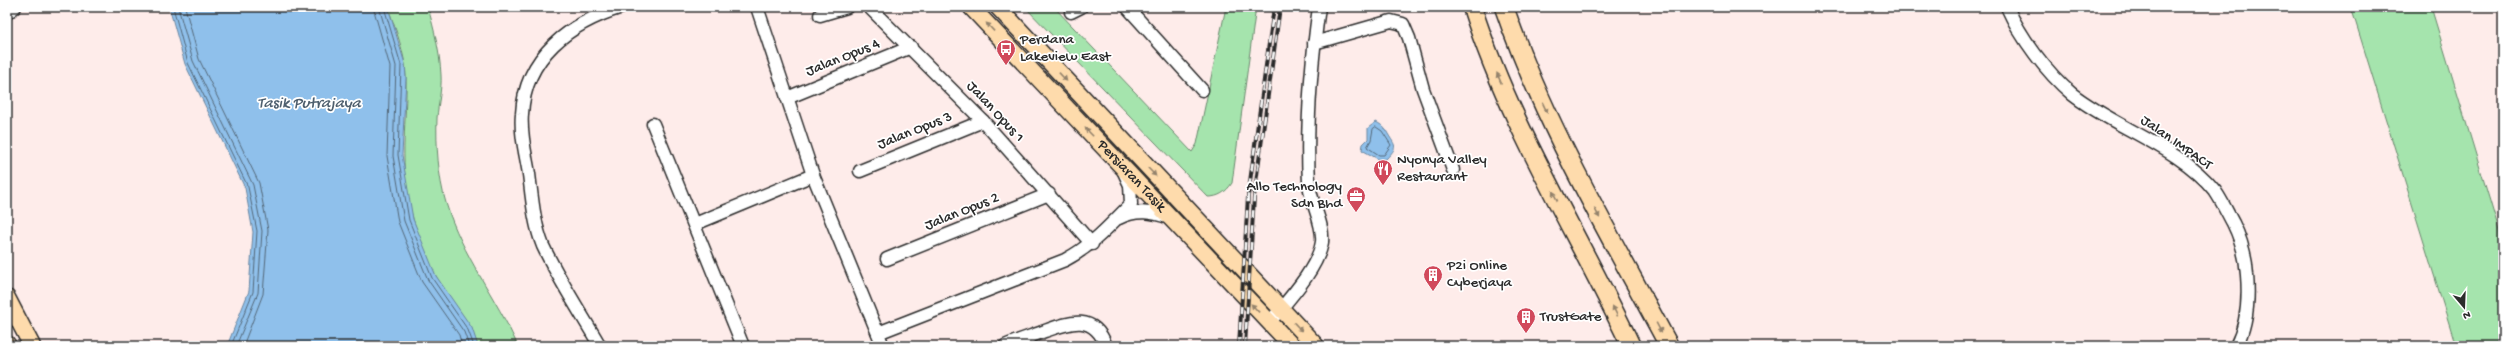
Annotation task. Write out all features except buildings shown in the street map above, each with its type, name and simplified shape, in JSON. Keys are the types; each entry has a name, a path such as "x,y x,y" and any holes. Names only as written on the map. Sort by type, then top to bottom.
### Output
{"highway":[{"path":"1472,7 1486,49 1517,122 1632,346"},
{"path":"1504,7 1522,56 1560,141 1668,346"}],"main road":[{"name":"Persiaran Tasik","path":"971,7 1292,346"},
{"name":"Persiaran Tasik","path":"998,7 1316,346"},
{"path":"7,298 32,346"}],"street":[{"path":"7,13 15,7"},
{"path":"600,346 542,241 535,218 521,115 524,92 532,74 542,57 556,40 587,19 622,7"},
{"path":"757,7 813,175 883,346"},
{"path":"820,15 847,7"},
{"name":"Jalan Opus 1","path":"869,7 911,47 983,121 1092,244"},
{"path":"1126,7 1202,90"},
{"path":"1269,323 1313,266 1322,241 1310,195 1308,157 1314,43 1319,7"},
{"name":"Jalan IMPACT","path":"2007,7 2037,56 2062,85 2085,103 2179,160 2202,178 2218,195 2236,228 2247,264 2248,298 2243,325 2236,346"},
{"path":"1314,43 1391,21 1403,24 1423,89 1453,170"},
{"name":"Jalan Opus 4","path":"787,98 911,47"},
{"name":"Jalan Opus 3","path":"860,171 983,121"},
{"path":"653,124 695,224 743,346"},
{"path":"878,333 1065,260 1092,244 1131,204 1130,185 1122,166"},
{"path":"695,224 813,175"},
{"name":"Jalan Opus 2","path":"886,259 1049,194"},
{"path":"1115,220 1138,212 1151,212 1173,219"},
{"path":"1005,346 1068,323 1079,321 1098,331 1106,346"}],"green space":[{"path":"388,7 428,7 440,66 441,86 437,118 437,139 439,172 443,193 461,240 518,346 478,346 469,327 436,276 420,240 409,202 404,170 406,69 400,42"},
{"path":"1025,7 1054,7 1192,152 1197,144 1226,7 1256,7 1232,183 1227,189 1219,195 1208,197"},
{"path":"2351,7 2431,7 2503,244 2503,346 2456,346"}],"water":[{"name":"Tasik Putrajaya","path":"169,7 388,7 405,64 406,78 402,155 413,219 436,276 472,328 478,346 227,346 249,291 253,232 245,188 185,64"},
{"path":"1376,122 1384,128 1394,144 1393,151 1386,159 1378,159 1362,150 1363,144 1368,139 1368,128"}],"railway":[{"path":"1239,346 1248,196 1274,7"},
{"path":"1245,346 1254,197 1280,7"}],"place":[{"name":"Perdana Lakeview East","path":"1006,66"},
{"name":"Nyonya Valley Restaurant","path":"1383,186"},
{"name":"Allo Technology Sdn Bhd","path":"1356,213"},
{"name":"P2i Online Cyberjaya","path":"1433,292"},
{"name":"TrustGate","path":"1526,334"}]}
